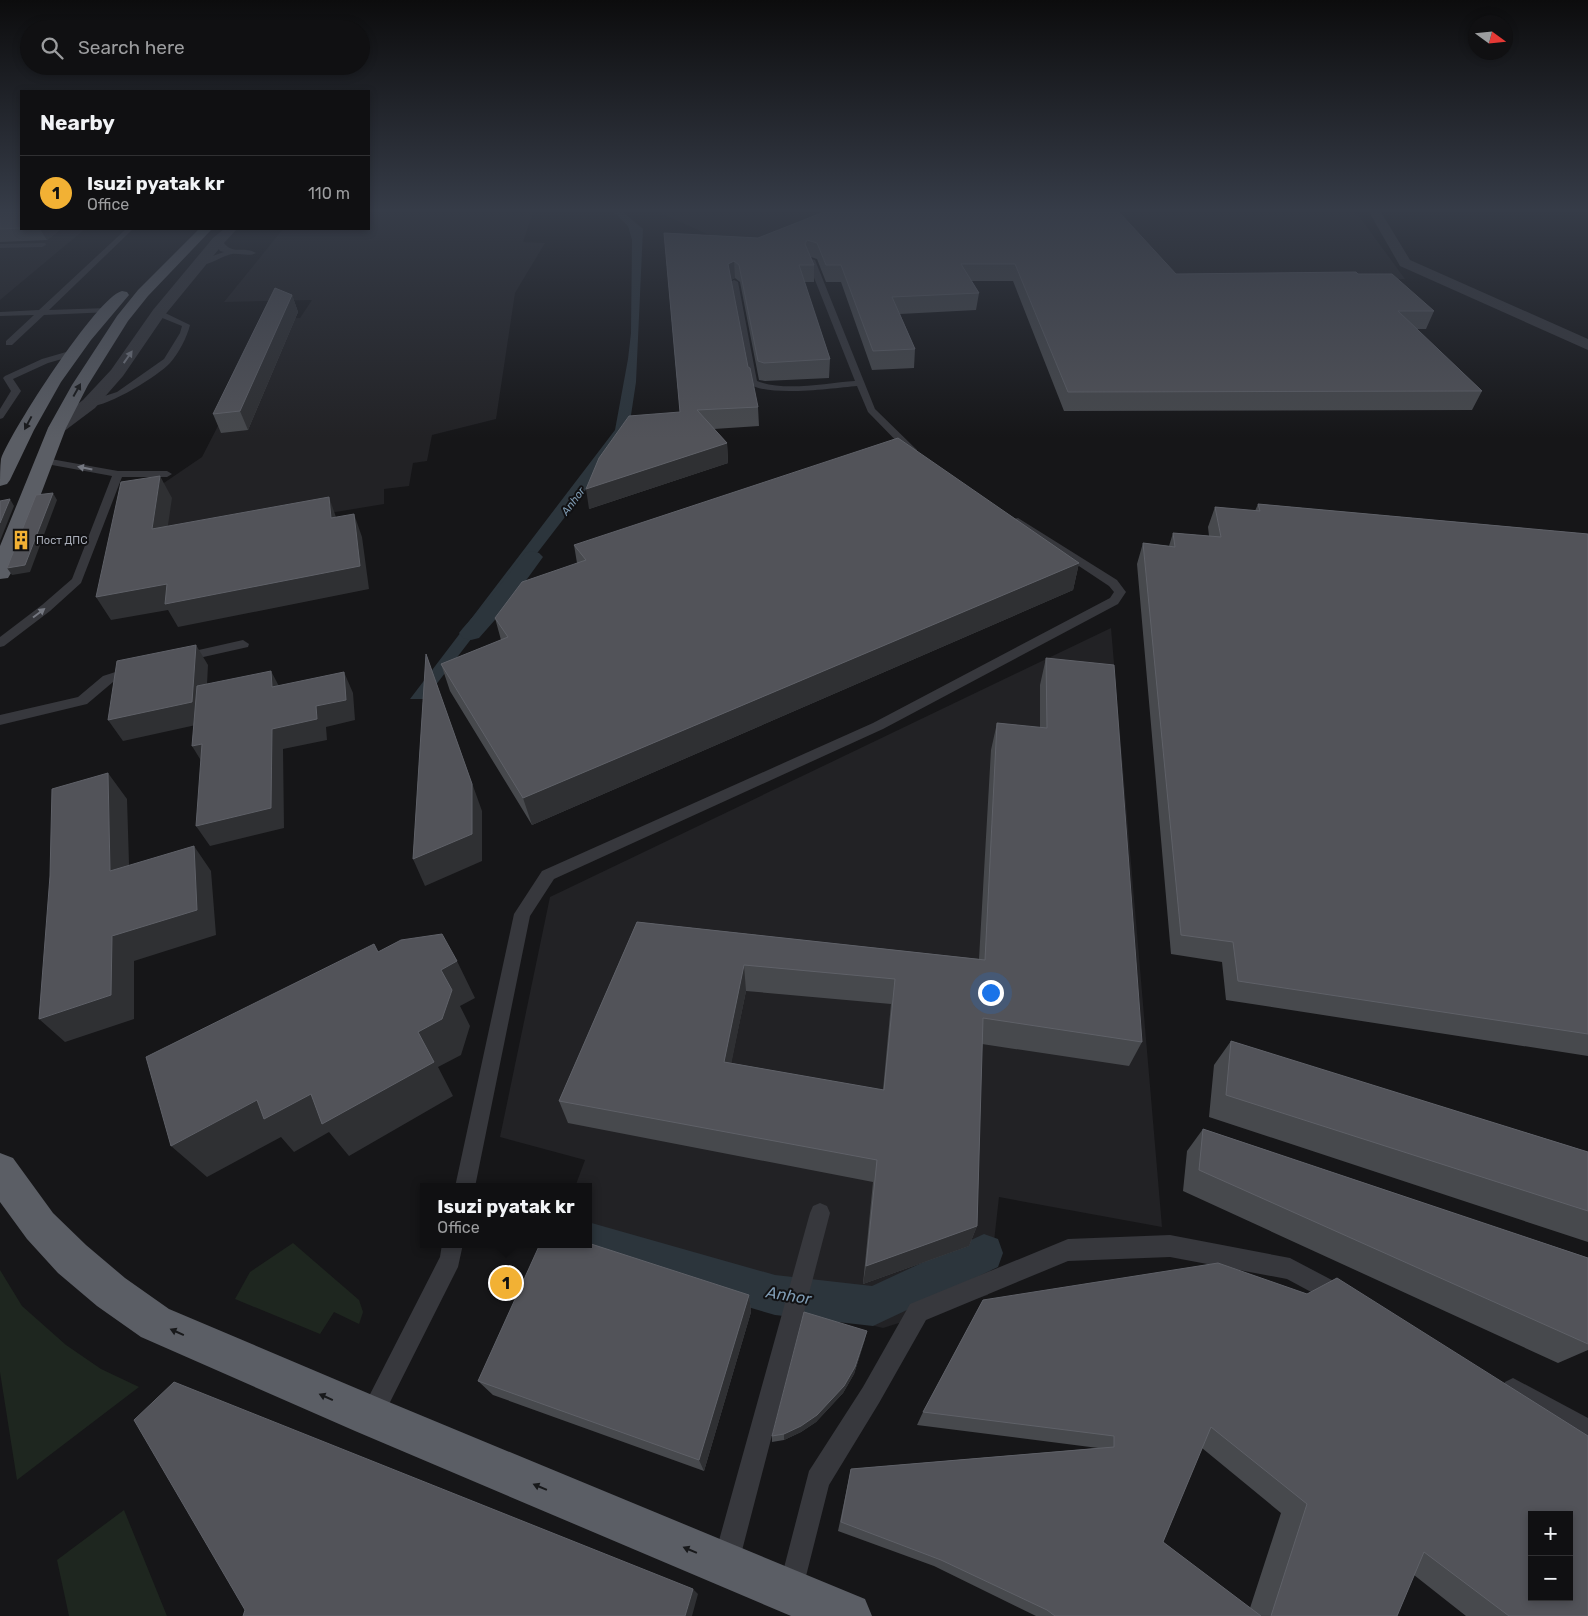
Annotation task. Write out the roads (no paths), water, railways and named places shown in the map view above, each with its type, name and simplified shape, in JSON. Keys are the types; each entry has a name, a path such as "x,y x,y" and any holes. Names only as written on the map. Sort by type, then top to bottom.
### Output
{"highway":[{"path":"1,474 36,408 73,353 107,310 130,287"},
{"path":"0,573 57,428 103,348 148,287"},
{"path":"0,1171 40,1226 72,1259 111,1292 155,1323 370,1416 848,1616"}],"street":[{"path":"57,428 89,404 117,373 162,308 180,287"},
{"path":"1459,287 1588,345"},
{"path":"143,293 162,308"}],"lane":[{"path":"9,343 70,287"},
{"path":"735,287 753,383 758,386 775,388 860,383"},
{"path":"822,287 871,410 913,453 922,458"},
{"path":"89,404 120,394 167,361 184,333 186,325 162,308"},
{"path":"0,314 107,310"},
{"path":"0,416 16,391 8,378 45,361 73,353"},
{"path":"45,460 118,474 167,474"},
{"path":"0,643 46,608 77,580 118,474"},
{"path":"465,1183 522,914 548,875 878,726 1114,601 1120,592 1113,583 1005,512"},
{"path":"170,661 243,644"},
{"path":"0,720 82,701 108,679 143,668"},
{"path":"726,1565 820,1213"},
{"path":"790,1592 818,1480 871,1395 918,1312 1068,1250 1170,1246 1290,1269 1360,1307"},
{"path":"370,1416 450,1259 452,1248"},
{"path":"1492,1379 1588,1431"}],"water":[{"path":"631,287 640,287 636,382 628,435 425,699 410,699 615,430 631,333"}],"waterway":[{"name":"Anhor","path":"471,633 501,599 532,557"},
{"name":"Anhor","path":"592,1242 775,1295 873,1306 984,1253"}],"place":[{"name":"Пост ДПС","path":"21,540"},
{"name":"Isuzi pyatak kr","path":"506,1283"}]}
